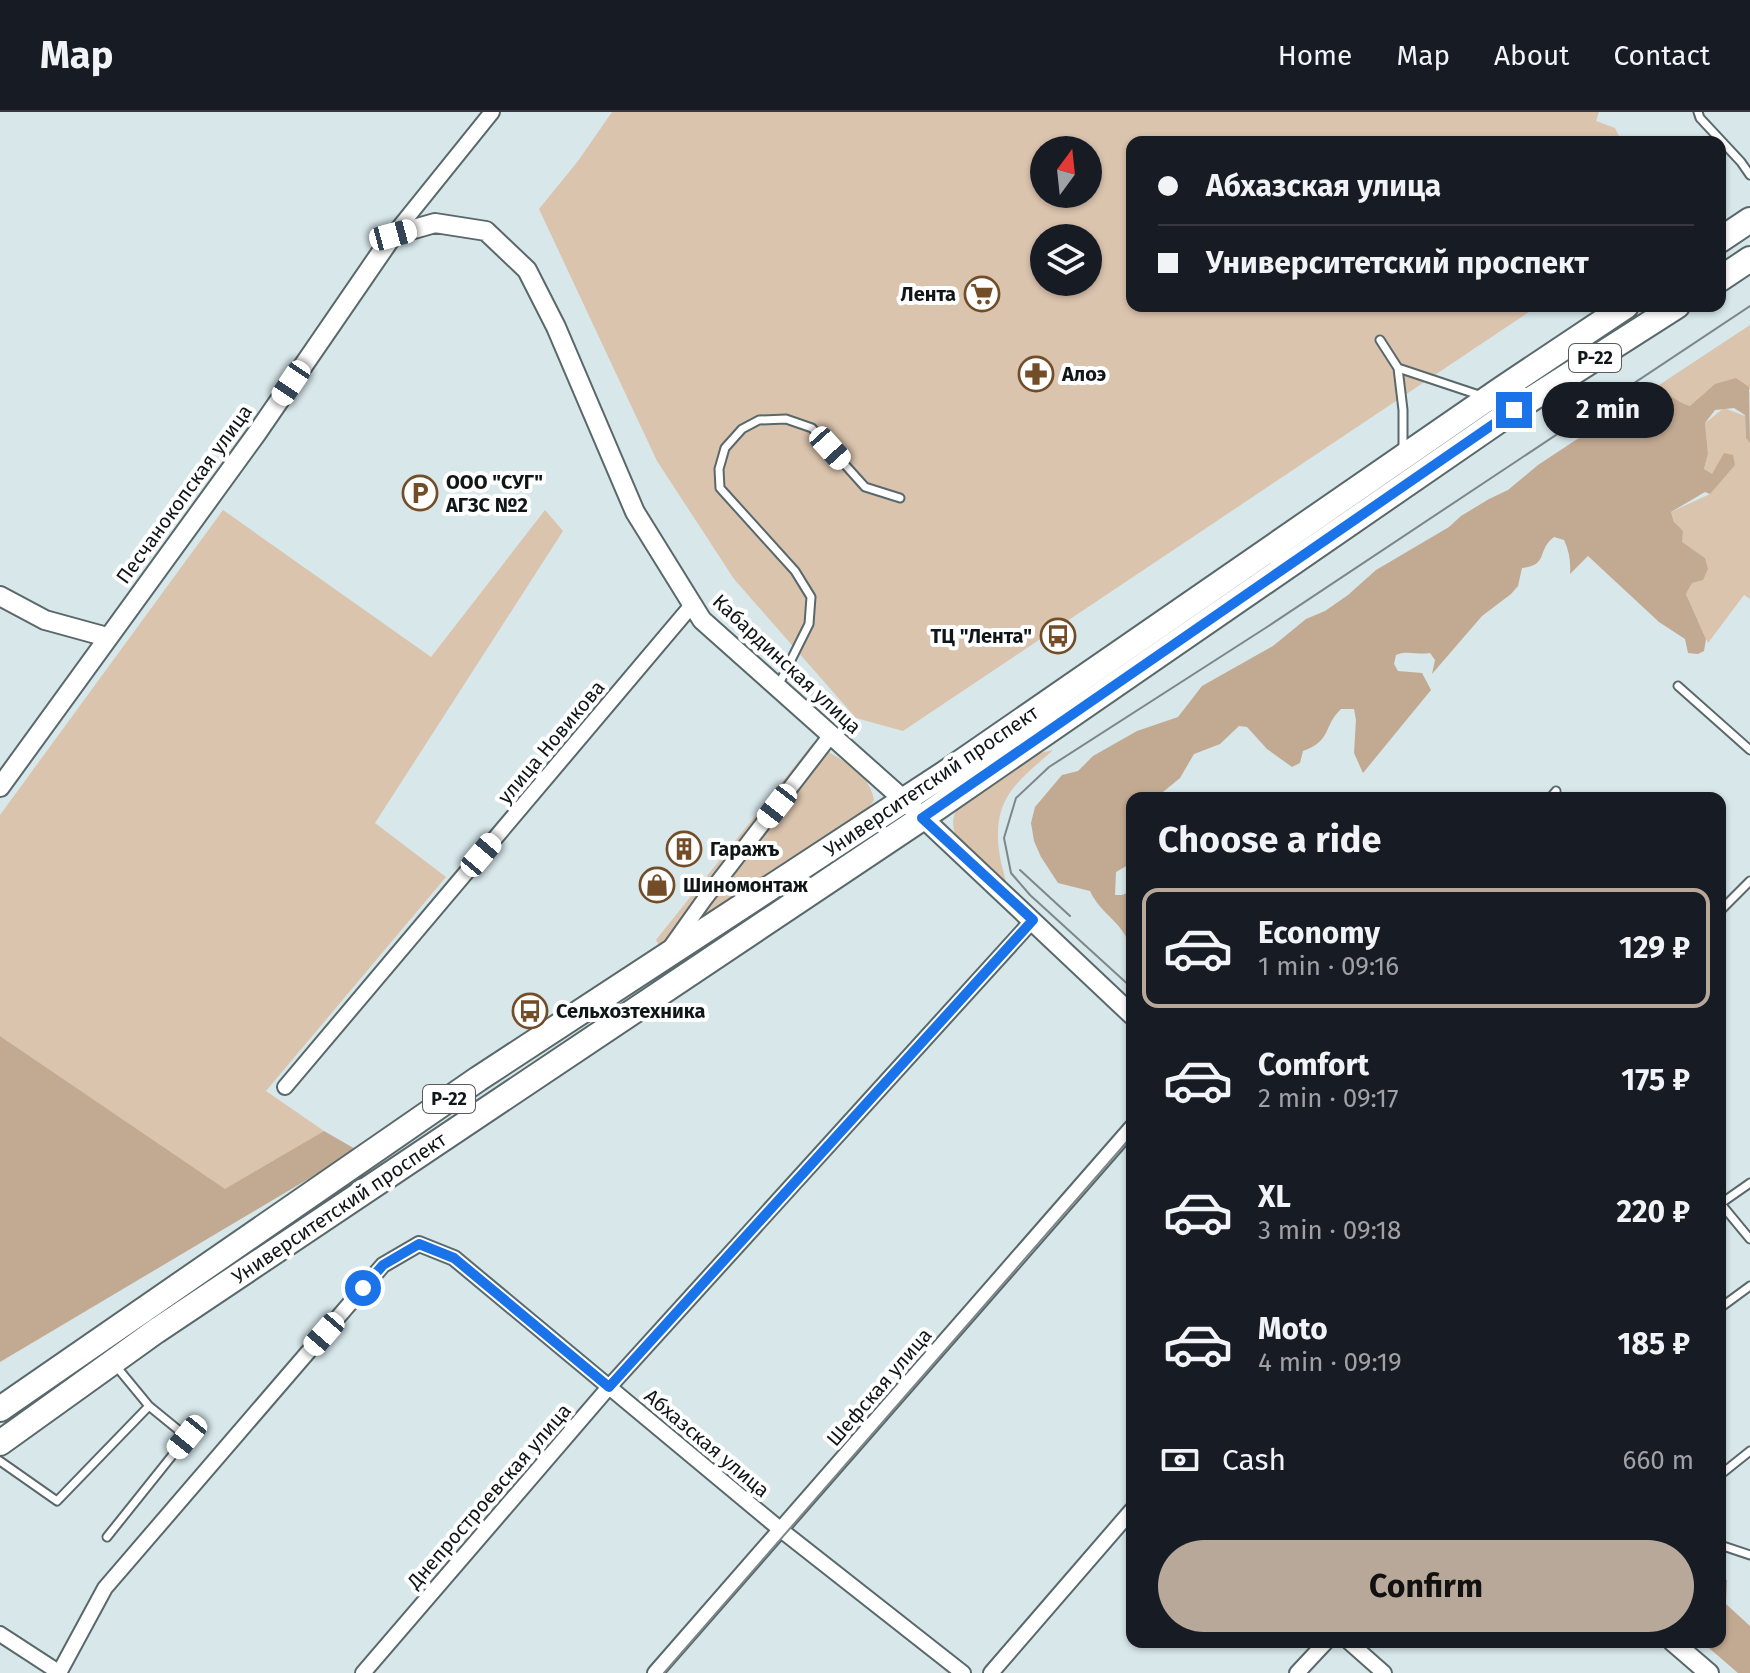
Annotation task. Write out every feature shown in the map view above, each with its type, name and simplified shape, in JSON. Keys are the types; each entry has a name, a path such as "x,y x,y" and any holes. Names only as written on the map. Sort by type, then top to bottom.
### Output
{"highway":[{"path":"1726,236 1750,220"},
{"path":"1726,275 1750,259"},
{"name":"Р-22","path":"1501,399 1618,312"},
{"name":"Р-22","path":"1501,399 1666,312"},
{"name":"Университетский проспект","path":"0,1409 478,1079 904,800 1403,459 1501,399"},
{"name":"Университетский проспект","path":"0,1443 113,1362 922,818 1501,399"}],"street":[{"name":"Песчанокопская улица","path":"0,787 257,433 393,235 492,112"},
{"name":"Кабардинская улица","path":"393,235 435,223 486,231 527,270 556,327 635,512 702,620 904,800 1126,1009"},
{"path":"0,596 45,620 107,637"},
{"name":"улица Новикова","path":"285,1087 692,605"},
{"path":"663,959 704,900 831,735"},
{"name":"Днепростроевская улица","path":"363,1673 609,1387 1033,920"},
{"name":"Шефская улица","path":"655,1673 1126,1134"},
{"name":"Абхазская улица","path":"59,1673 105,1588 383,1265 419,1244 454,1258 781,1530 963,1673"},
{"path":"991,1673 1126,1517"},
{"path":"0,1634 59,1673"},
{"path":"1297,1673 1320,1648"},
{"path":"1356,1648 1384,1673"},
{"path":"1680,1648 1709,1673"}],"lane":[{"path":"1698,112 1717,136"},
{"path":"1726,146 1750,175"},
{"path":"1380,340 1398,368 1403,410 1403,459"},
{"path":"1398,368 1501,399"},
{"path":"777,687 809,624 811,597 795,571 720,488 719,469 725,448 742,429 759,420 786,419 812,428 865,487 900,498"},
{"path":"1678,686 1750,750"},
{"path":"1726,905 1750,881"},
{"path":"1726,1200 1750,1183"},
{"path":"1726,1211 1750,1239"},
{"path":"1726,1304 1750,1286"},
{"path":"107,1537 187,1437 149,1406 113,1362"},
{"path":"0,1461 57,1501 149,1406"},
{"path":"1726,1470 1750,1451"},
{"path":"1726,1547 1750,1555"}],"shaded area":[{"path":"612,112 1599,112 1596,121 1615,128 1619,136 1126,136 1126,312 1529,312 903,731 856,718 734,579 657,461 539,209"},
{"path":"1750,325 1750,389 1690,406 1675,402 1668,393 1656,387"},
{"path":"1736,378 1749,387 1750,443 1746,438 1745,415 1734,408 1715,410 1705,423 1708,454 1704,469 1712,474 1724,453 1733,455 1735,465 1710,494 1705,492 1671,512 1674,522 1683,531 1682,542 1705,558 1708,569 1703,580 1692,583 1686,594 1706,639 1704,651 1688,653 1685,639 1659,622 1588,556 1570,574 1566,544 1564,540 1554,537 1536,564 1522,568 1518,586 1511,594 1482,616 1432,674 1435,660 1430,653 1396,655 1394,664 1398,671 1422,673 1431,690 1363,773 1354,753 1354,709 1341,709 1319,743 1303,751 1300,763 1292,767 1267,749 1247,727 1239,726 1220,744 1194,754 1180,778 1163,792 1126,792 1126,866 1116,872 1115,895 1126,893 1126,936 1090,891 1058,883 1041,857 1031,823 1035,807 1062,775 1078,771 1093,756 1137,731 1178,717 1202,686 1273,646 1306,619 1325,611 1348,595 1376,570 1508,490 1538,465 1656,387 1690,406 1715,384"},
{"path":"1724,408 1745,416 1746,438 1750,442 1750,599 1744,595 1708,643 1686,594 1705,558 1681,542 1671,512 1710,494 1712,475 1704,469 1708,454 1705,423"},
{"path":"223,510 431,657 545,510 563,531 375,823 446,877 266,1091 324,1131 225,1190 0,1036 0,815"},
{"path":"813,743 859,772 866,780 874,800 863,816 661,949 656,940"},
{"path":"1053,750 1015,785 1000,814 999,852 1009,890 957,839 954,816 960,803 1036,754"},
{"path":"0,1036 225,1189 324,1131 357,1150 0,1362"},
{"path":"1726,1604 1750,1626 1750,1673 1738,1673 1709,1648 1726,1648"}],"tram line":[{"path":"1126,983 1030,895 1011,873 1004,838 1016,798 1049,767 1267,627 1750,306"},
{"path":"1020,870 1070,916"},
{"path":"664,1673 1126,1143"}],"place":[{"name":"Лента","path":"982,294"},
{"name":"Алоэ","path":"1036,374"},
{"name":"ООО \"СУГ\" АГЗС №2","path":"420,493"},
{"name":"ТЦ \"Лента\"","path":"1058,636"},
{"name":"Гаражъ","path":"684,849"},
{"name":"Шиномонтаж","path":"657,885"},
{"name":"Сельхозтехника","path":"530,1011"}],"route":[{"path":"363,1288 383,1265 419,1244 454,1258 609,1387 1033,920 922,818 1514,410"}]}
